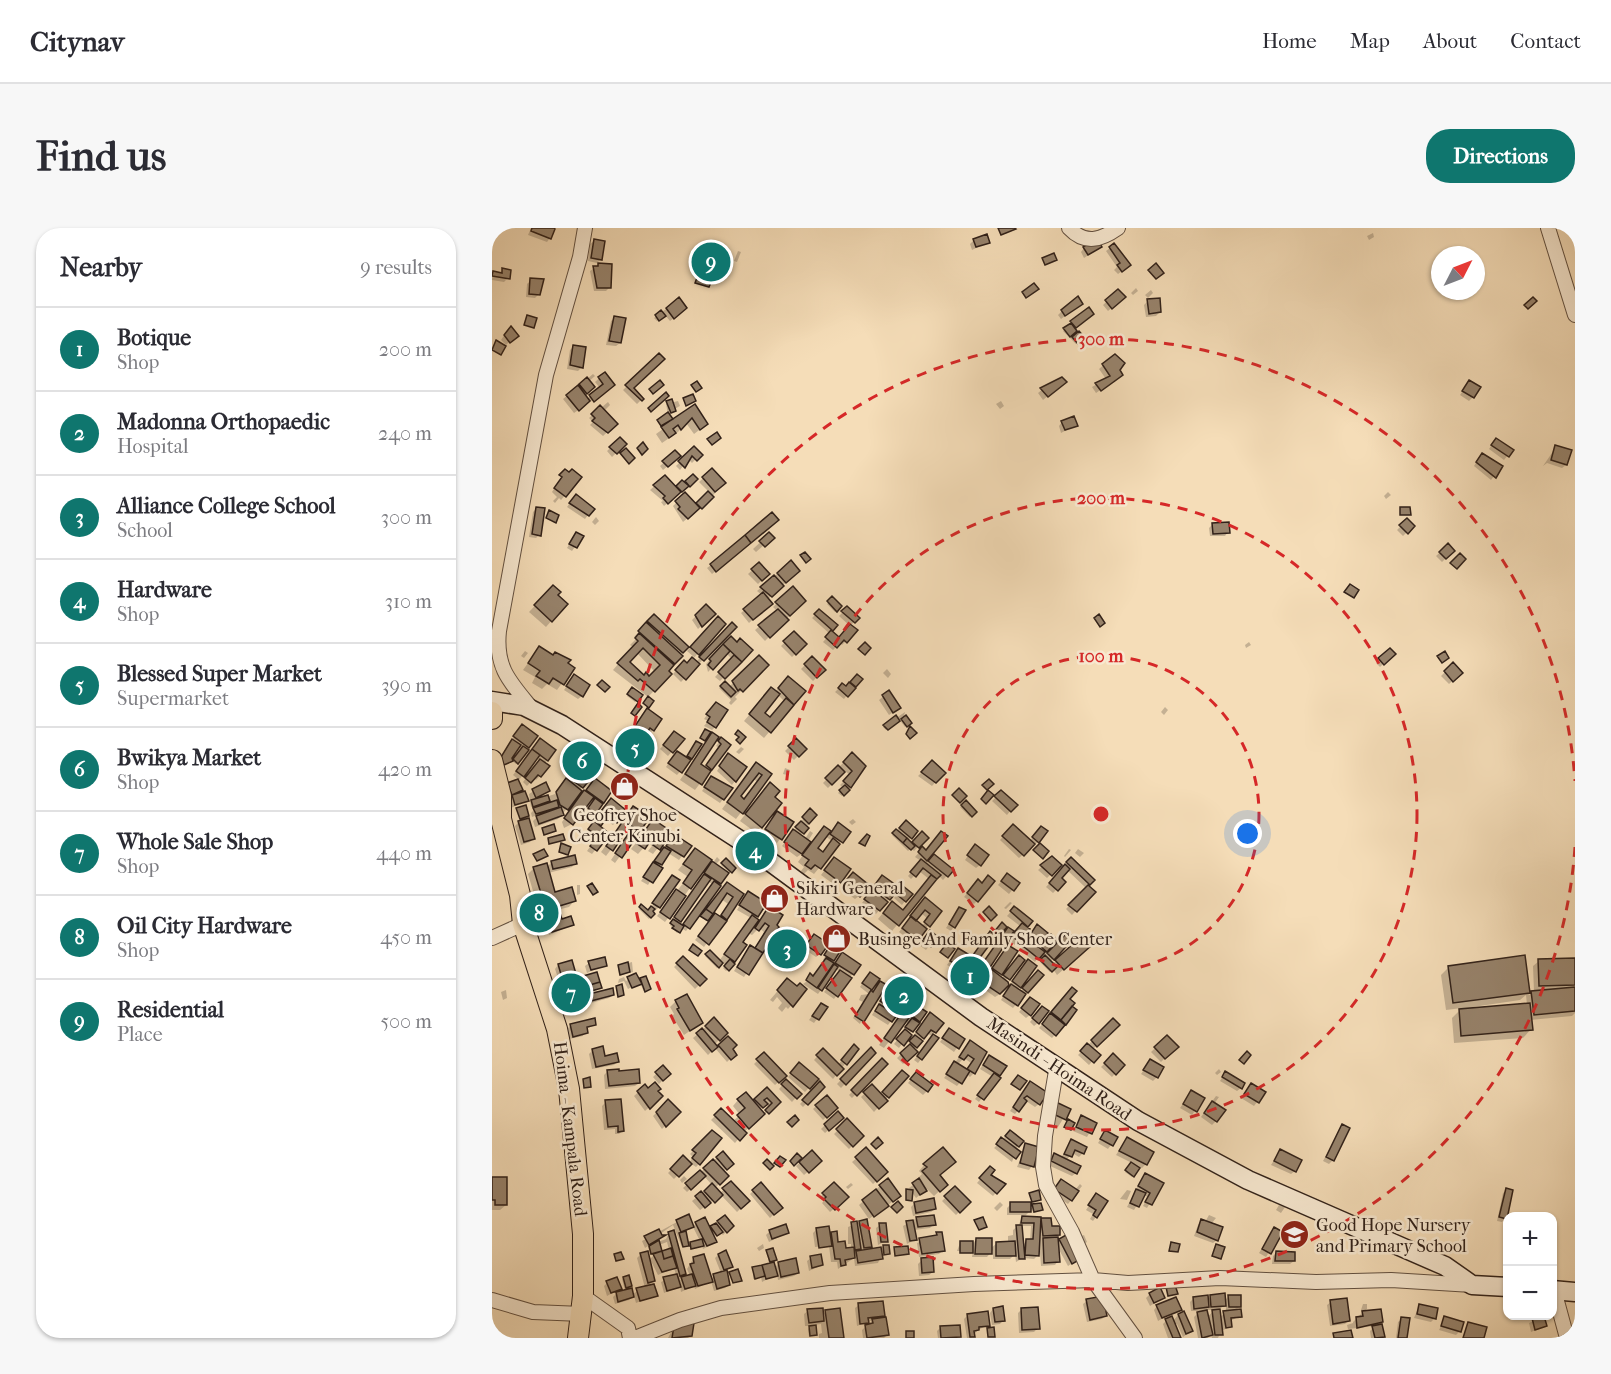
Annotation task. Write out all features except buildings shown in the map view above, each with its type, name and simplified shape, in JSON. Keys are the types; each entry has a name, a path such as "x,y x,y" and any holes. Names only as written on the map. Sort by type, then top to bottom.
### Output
{"main road":[{"name":"Masindi - Hoima Road","path":"492,701 530,710 562,725 749,846 981,1017 1057,1065 1138,1121 1248,1180 1446,1266 1472,1285"},
{"path":"492,712 492,720 530,710"},
{"name":"Hoima - Kampala Road","path":"492,760 501,796 496,811 520,895 524,924 557,1029 569,1089 583,1234 582,1305 578,1338"},
{"path":"1472,1285 1503,1287"},
{"path":"1557,1290 1575,1292"}],"street":[{"path":"530,710 507,678 499,659 498,643 546,375 580,257 585,228"},
{"path":"1069,228 1078,237 1091,240 1104,237 1118,228"},
{"path":"1548,228 1575,315"},
{"path":"492,938 524,924"},
{"path":"1057,1065 1043,1167 1046,1185 1072,1232 1093,1280 1135,1338"},
{"path":"492,1300 533,1312 582,1305 631,1336 721,1308 830,1293 1093,1280 1128,1283 1220,1278 1316,1282 1391,1280 1472,1285"},
{"path":"1557,1304 1567,1338"}],"place":[{"name":"Residential","path":"711,262"},
{"name":"Blessed Super Market","path":"635,748"},
{"name":"Bwikya Market","path":"582,761"},
{"name":"Geofrey Shoe Center Kinubi","path":"625,786"},
{"name":"Hardware","path":"755,851"},
{"name":"Sikiri General Hardware","path":"775,898"},
{"name":"Oil City Hardware","path":"539,913"},
{"name":"Businge And Family Shoe Center","path":"837,939"},
{"name":"Alliance College School","path":"787,949"},
{"name":"Botique","path":"970,976"},
{"name":"Whole Sale Shop","path":"571,993"},
{"name":"Madonna Orthopaedic","path":"904,996"},
{"name":"Good Hope Nursery and Primary School","path":"1295,1235"}]}
